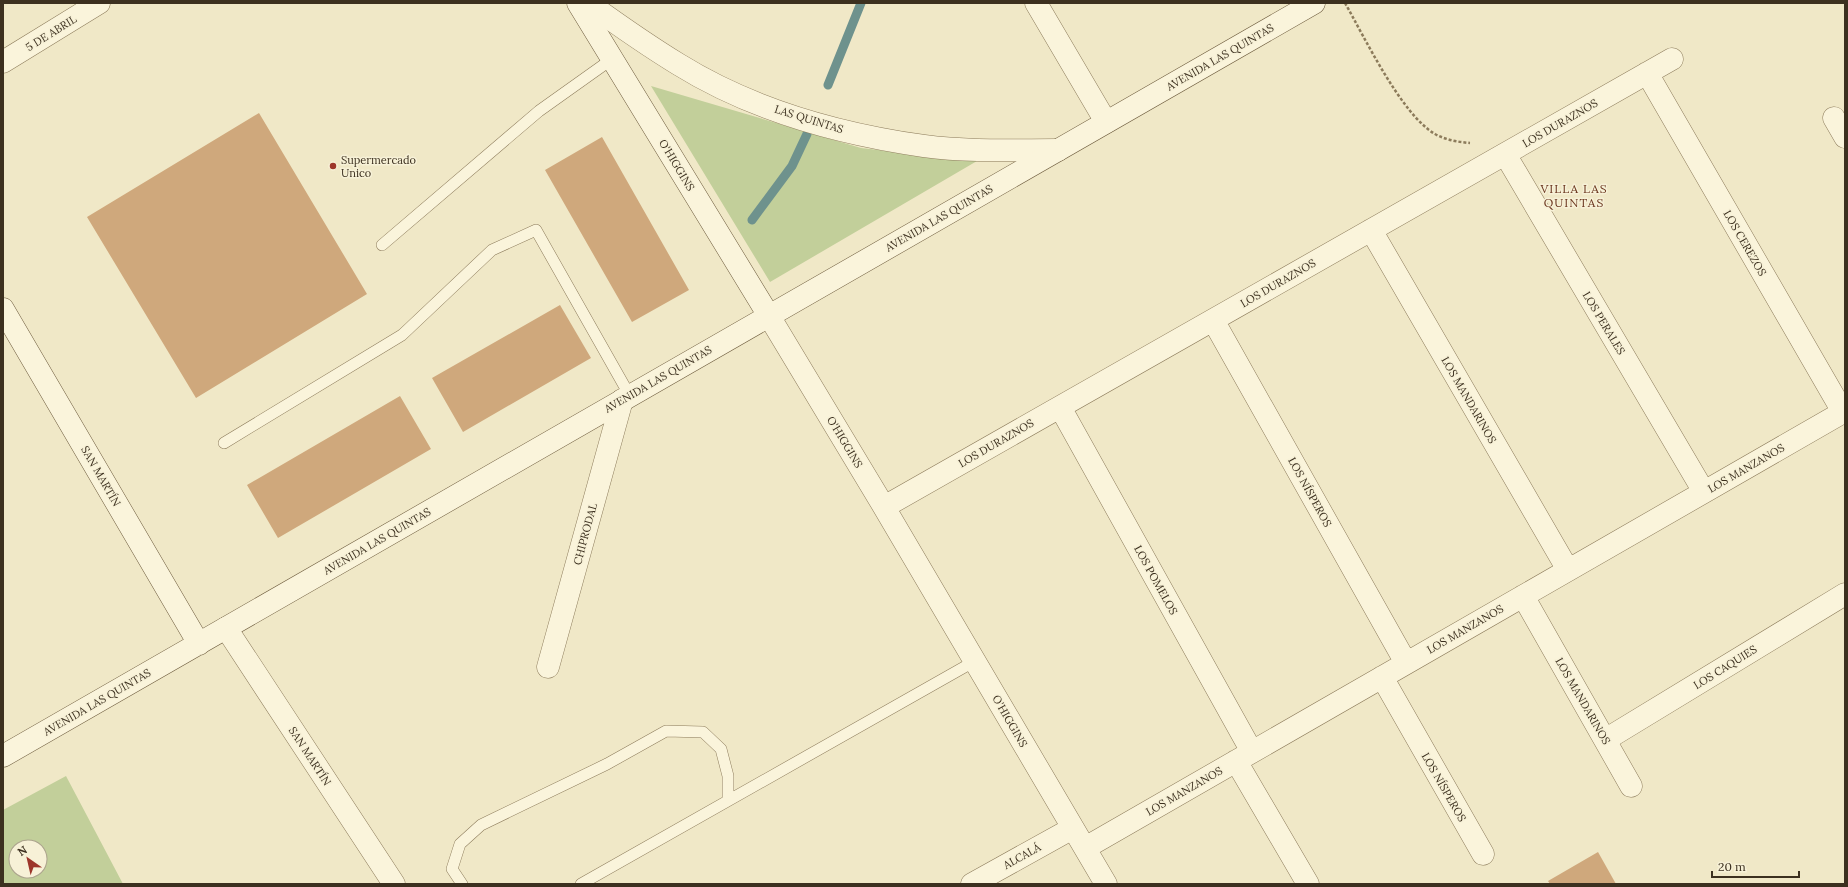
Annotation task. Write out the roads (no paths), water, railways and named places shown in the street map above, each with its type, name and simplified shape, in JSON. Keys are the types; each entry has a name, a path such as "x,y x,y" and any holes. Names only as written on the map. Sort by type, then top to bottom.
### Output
{"street":[{"name":"5 DE ABRIL","path":"3,62 99,3"},
{"name":"O'HIGGINS","path":"578,3 884,507 1106,884"},
{"name":"LAS QUINTAS","path":"588,3 624,30 679,65 737,95 798,118 861,135 926,146 990,150 1058,150"},
{"path":"1036,3 1106,122"},
{"name":"AVENIDA LAS QUINTAS","path":"3,756 1314,3"},
{"name":"LOS DURAZNOS","path":"884,507 1672,59"},
{"name":"LOS CEREZOS","path":"1647,73 1844,411"},
{"path":"1834,118 1845,137"},
{"name":"LOS PERALES","path":"1505,154 1704,492"},
{"name":"LOS MANDARINOS","path":"1371,230 1568,570"},
{"name":"SAN MARTÍN","path":"3,309 199,644"},
{"name":"LOS NÍSPEROS","path":"1213,320 1406,663"},
{"name":"CHIPRODAL","path":"548,667 626,398"},
{"name":"LOS POMELOS","path":"1060,407 1244,756 1308,884"},
{"name":"LOS MANZANOS","path":"1085,848 1844,411"},
{"name":"LOS CAQUIES","path":"1606,740 1845,594"},
{"name":"LOS MANDARINOS","path":"1523,596 1631,786"},
{"name":"SAN MARTÍN","path":"226,628 394,884"},
{"name":"LOS NÍSPEROS","path":"1382,677 1483,854"},
{"name":"ALCALÁ","path":"972,884 1073,828"}],"lane":[{"path":"382,245 539,111 612,60"},
{"path":"224,443 402,335 492,250 536,230 626,398"},
{"path":"581,884 975,660"},
{"path":"462,884 452,869 460,844 481,826 607,764 666,731 703,732 721,750 728,776 728,800"}],"waterway":[{"path":"828,85 861,3"},
{"path":"752,220 792,166 807,134"}],"place":[{"name":"Supermercado Unico","path":"333,166"}],"district":[{"name":"VILLA LAS QUINTAS","path":"1574,196"}]}
